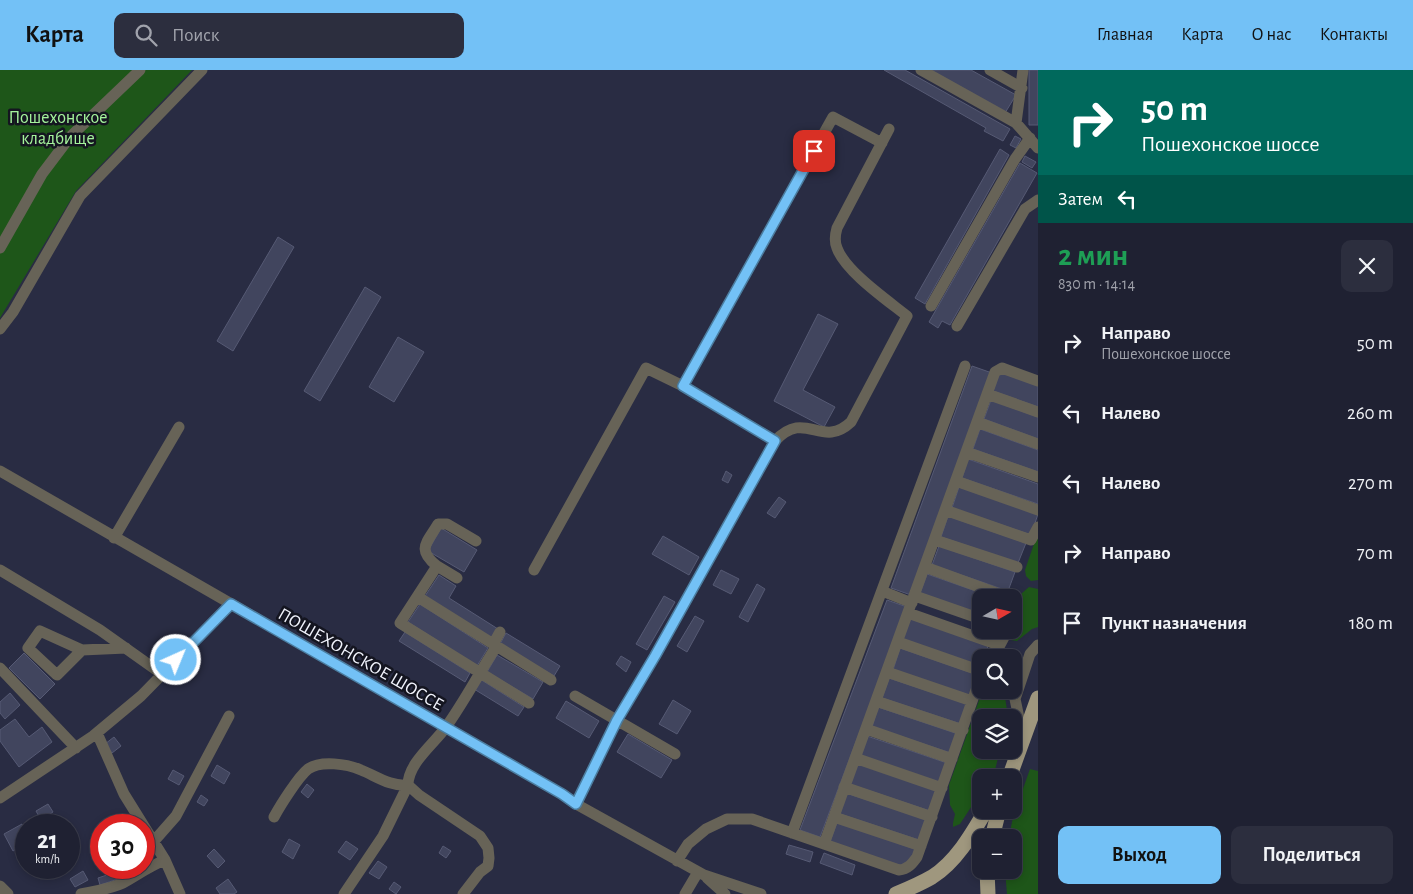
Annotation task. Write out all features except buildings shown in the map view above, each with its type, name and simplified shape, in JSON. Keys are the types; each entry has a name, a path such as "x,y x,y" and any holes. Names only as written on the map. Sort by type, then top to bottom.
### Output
{"main road":[{"path":"1012,769 1038,698"},
{"path":"1010,769 1014,761"},
{"path":"896,894 926,880 944,867 965,842 980,819"},
{"path":"987,879 988,894"}],"street":[{"path":"0,248 42,174 70,137 140,70"},
{"path":"0,329 13,312 80,196 202,70"},
{"path":"921,70 1016,123 1038,148"},
{"path":"990,70 1022,88"},
{"path":"1016,123 1023,70"},
{"path":"683,386 833,117 882,143"},
{"path":"576,804 617,720 655,656 775,441 784,432 796,427 822,433 831,433 846,427 851,422 907,316 857,275 841,256 835,242 837,228 889,129"},
{"path":"930,306 1015,159 1030,138"},
{"path":"957,326 1025,209 1038,200"},
{"path":"792,833 965,366"},
{"path":"534,570 646,368 683,386 775,441"},
{"path":"824,844 995,372 1002,368 1038,381"},
{"path":"987,394 1038,412"},
{"path":"977,422 1038,444"},
{"path":"114,538 179,427"},
{"path":"966,452 1038,477"},
{"name":"ПОШЕХОНСКОЕ ШОССЕ","path":"0,471 562,794 576,804 701,873"},
{"path":"956,481 1038,510"},
{"path":"945,510 1031,540 1038,527"},
{"path":"457,578 428,559 424,548 438,524 446,524 476,541"},
{"path":"935,540 1017,567"},
{"path":"437,566 400,623 529,703"},
{"path":"925,567 985,589"},
{"path":"0,570 100,630 162,674"},
{"path":"882,591 999,644"},
{"path":"418,597 551,680"},
{"path":"0,798 76,748 141,696 231,604"},
{"path":"912,604 972,617"},
{"path":"82,650 56,675 28,648 40,631 82,650 126,648"},
{"path":"344,894 383,836 408,785 408,777 422,755 446,728 496,647 495,640 500,632"},
{"path":"997,649 1002,639"},
{"path":"898,642 972,669"},
{"path":"1023,737 1015,699 1030,654 1038,645"},
{"path":"0,668 76,748"},
{"path":"677,860 688,844 706,829 726,819 752,819 899,870 904,870 911,865 917,857 972,701 887,672"},
{"path":"575,696 675,754"},
{"path":"876,700 963,730"},
{"path":"155,840 176,816 229,716"},
{"path":"866,730 952,760"},
{"path":"96,733 124,794 137,814"},
{"path":"855,758 942,788"},
{"path":"274,817 278,808 308,770 317,765 329,764 347,767 360,770 378,779 400,786 408,785 419,795 480,836 488,848 488,866 480,872 463,894"},
{"path":"844,787 932,816"},
{"path":"834,817 921,846"},
{"path":"155,843 180,894"},
{"path":"81,894 111,888 149,866 164,860"},
{"path":"684,894 701,873"},
{"path":"701,873 725,894"},
{"path":"701,873 761,894"},
{"path":"0,886 8,894"}],"green space":[{"name":"Пошехонское кладбище","path":"0,70 192,70 76,191 0,318"},
{"path":"1038,532 1038,580 1031,581 1026,576 1025,570"},
{"path":"1029,587 1038,589 1038,627 1022,637 1022,593"},
{"path":"980,699 1005,699 1007,709 976,709"},
{"path":"972,720 972,759 998,759 995,769 972,769 972,806 960,824 953,827 955,814 950,805 949,785"},
{"path":"1030,769 1038,771 1038,894 1007,894 1006,879 1022,879 1022,829 1011,829 1013,819 1022,819 1022,792"}],"route":[{"path":"176,660 231,604 562,794 576,804 617,720 655,656 775,441 683,386 814,151"}]}
